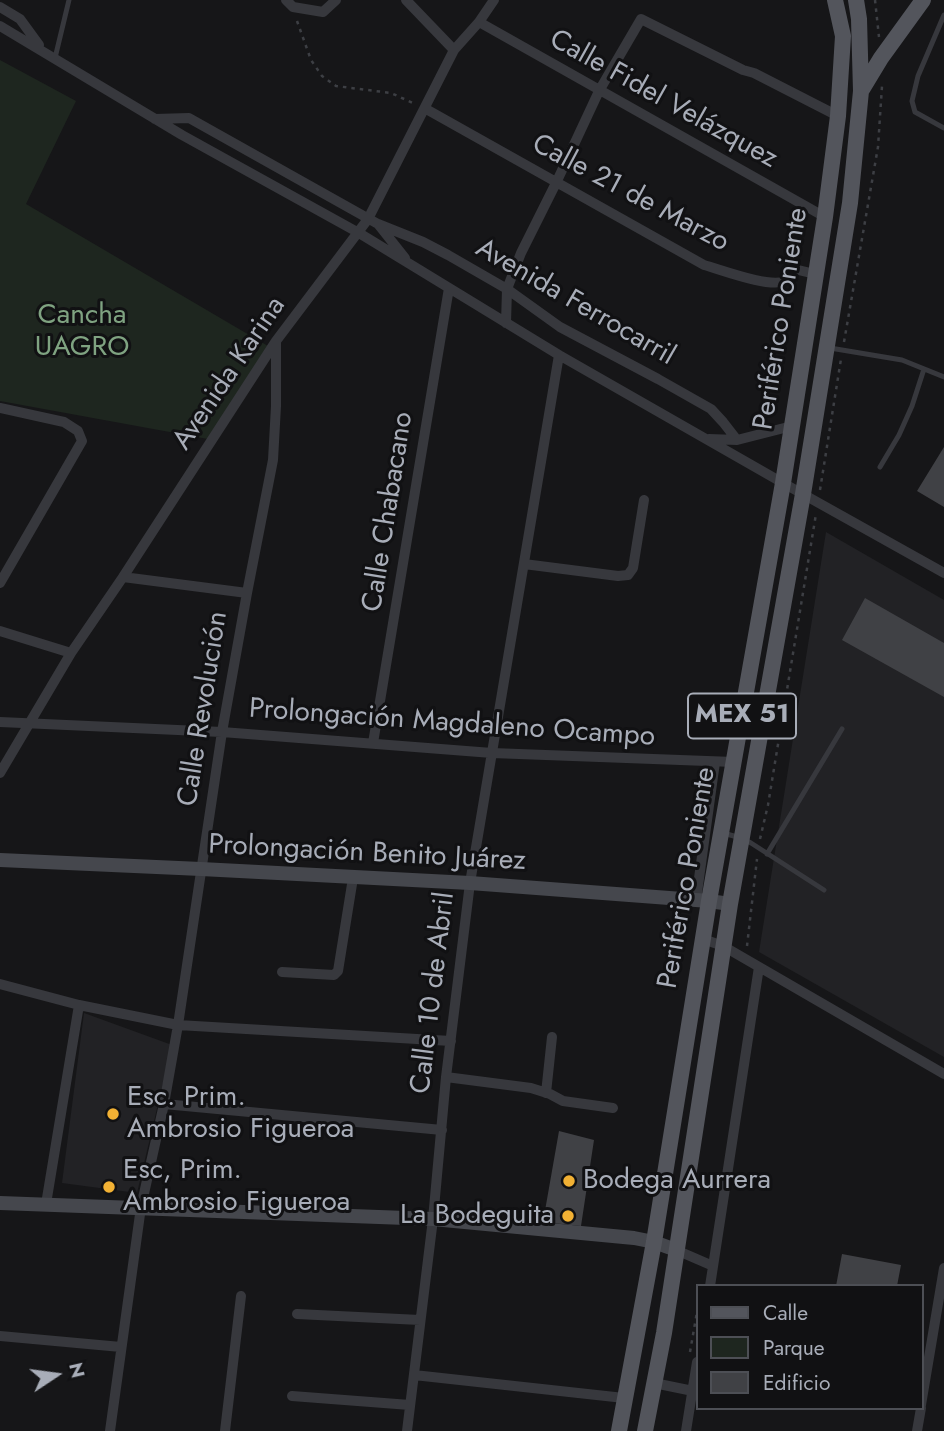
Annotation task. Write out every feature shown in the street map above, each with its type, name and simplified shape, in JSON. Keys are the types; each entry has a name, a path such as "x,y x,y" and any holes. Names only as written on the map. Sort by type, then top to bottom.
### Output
{"main road":[{"name":"Periférico Poniente","path":"618,1431 654,1242 703,939 703,901 722,832 783,483 825,217 838,116 842,36 835,0"},
{"name":"Periférico Poniente","path":"645,1431 677,1250 741,838 803,494 835,348 862,90 856,0"},
{"path":"862,90 881,58 923,0"}],"street":[{"path":"289,3 323,12 337,0"},
{"path":"406,0 454,50"},
{"name":"Avenida Karina","path":"0,773 71,653 276,341 359,233 373,222 454,50 494,0"},
{"path":"0,7 20,19 42,50"},
{"path":"506,323 508,289 521,253 599,91 641,19 838,116"},
{"name":"Calle Fidel Velázquez","path":"479,22 825,217"},
{"path":"0,26 155,119 359,233 559,355 944,573"},
{"name":"Calle 21 de Marzo","path":"426,109 704,265 775,284 785,281 788,271 794,269 815,274"},
{"name":"Avenida Ferrocarril","path":"155,119 189,118 373,222 424,242 508,289 561,327 711,409 737,440"},
{"path":"373,222 410,264"},
{"name":"Calle Chabacano","path":"373,744 449,288"},
{"name":"Calle Revolución","path":"110,1431 141,1207 178,1025 222,732 273,460 276,341"},
{"name":"Calle 10 de Abril","path":"407,1431 470,883 559,355"},
{"path":"0,408 64,422 78,430 82,441 0,583"},
{"path":"706,439 737,440 792,426"},
{"path":"524,564 628,575 633,568 644,500"},
{"path":"123,577 247,593"},
{"path":"0,631 71,653"},
{"name":"Prolongación Magdaleno Ocampo","path":"0,722 222,732 492,753 734,762"},
{"path":"703,901 715,762"},
{"name":"Prolongación Benito Juárez","path":"0,860 470,883 730,904"},
{"path":"282,972 334,975 338,971 354,878"},
{"path":"703,939 723,946 944,1074"},
{"path":"710,1284 759,967"},
{"path":"0,984 178,1025 451,1041"},
{"path":"46,1204 79,1004"},
{"path":"546,1093 552,1037"},
{"path":"446,1077 531,1088 562,1101 613,1108"},
{"path":"164,1104 442,1130"},
{"path":"0,1203 433,1219 634,1238 677,1250 713,1266"},
{"path":"923,1395 944,1268"},
{"path":"225,1431 241,1296"},
{"path":"297,1314 420,1320"},
{"path":"0,1336 121,1347"},
{"path":"686,1431 696,1369"},
{"path":"414,1375 624,1398"},
{"path":"654,1383 693,1391"},
{"path":"292,1396 410,1405"},
{"path":"917,1431 920,1410"}],"lane":[{"path":"55,58 69,0"},
{"path":"944,15 918,76 912,101 915,112 944,128"},
{"path":"835,348 890,357 944,377"},
{"path":"880,467 912,406 924,369"},
{"path":"767,853 842,729"},
{"path":"722,832 741,838 824,890"}],"path":[{"path":"875,0 881,58"},
{"path":"289,3 311,60 322,76 336,86 391,93 426,109"},
{"path":"746,959 758,848 768,806 818,502 835,348 878,147 881,86"}],"shaded area":[{"path":"826,532 944,600 944,1057 759,952"},
{"name":"Esc. Prim. Ambrosio Figueroa","path":"84,1013 172,1045 137,1193 62,1183"}],"green space":[{"name":"Cancha UAGRO","path":"0,60 76,101 26,204 268,346 208,439 0,401"}],"building":[{"path":"944,447 944,507 917,491"},
{"path":"865,598 944,643 944,697 842,640"},
{"name":"Bodega Aurrera","path":"559,1131 594,1140 581,1226 543,1222"},
{"path":"842,1254 901,1265 897,1284 836,1284"}],"place":[{"name":"Esc. Prim. Ambrosio Figueroa","path":"113,1114"},
{"name":"Bodega Aurrera","path":"569,1181"},
{"name":"Esc, Prim. Ambrosio Figueroa","path":"109,1187"},
{"name":"La Bodeguita","path":"568,1216"}]}
